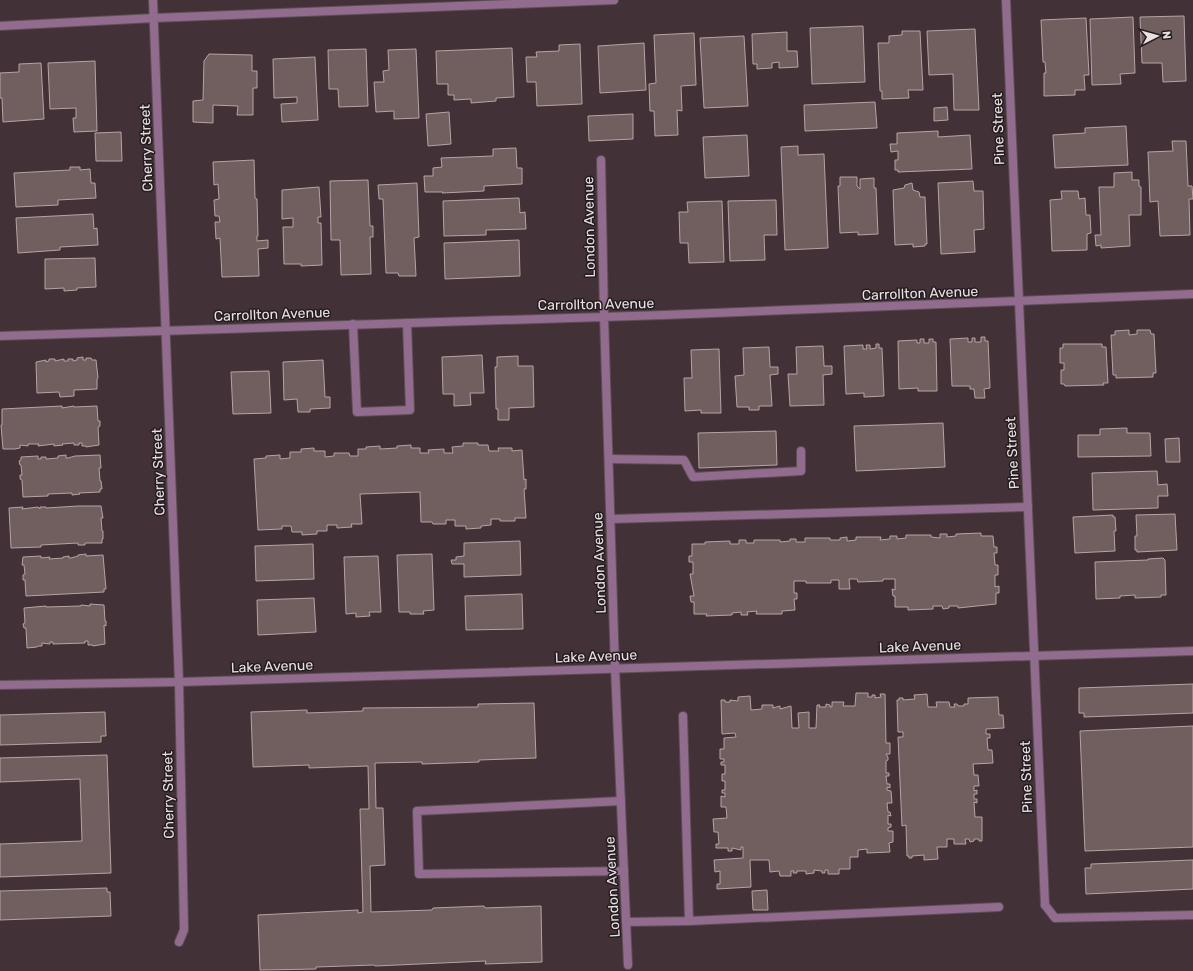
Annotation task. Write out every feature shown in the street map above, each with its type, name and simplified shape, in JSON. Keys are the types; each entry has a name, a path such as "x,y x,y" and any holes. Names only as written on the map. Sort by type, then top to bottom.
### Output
{"street":[{"name":"Cherry Street","path":"153,0 179,682 184,930 179,942"},
{"path":"0,26 154,18 614,0"},
{"name":"Pine Street","path":"1006,0 1045,905 1055,918 1193,915"},
{"name":"London Avenue","path":"601,160 604,316 615,668 628,965"},
{"name":"Carrollton Avenue","path":"0,336 1018,302 1193,294"},
{"path":"353,324 356,412 410,410 407,322"},
{"path":"609,459 684,460 693,478 801,471 801,451"},
{"path":"611,519 1028,507"},
{"name":"Lake Avenue","path":"0,685 179,682 1193,651"},
{"path":"683,716 689,921"},
{"path":"621,801 417,811 420,874 624,871"},
{"path":"627,922 689,921 999,907"}],"building":[{"path":"1184,16 1186,81 1163,82 1162,63 1142,63 1140,17"},
{"path":"1133,17 1135,73 1120,74 1121,84 1092,85 1090,19"},
{"path":"1086,18 1089,75 1084,75 1085,90 1075,90 1075,95 1044,96 1044,73 1046,73 1045,62 1043,62 1041,20"},
{"path":"863,26 865,82 812,84 810,28"},
{"path":"975,29 979,110 954,110 953,74 929,75 927,31"},
{"path":"902,31 920,31 923,90 908,90 909,98 882,99 882,91 880,91 878,43 889,43 889,36 902,35"},
{"path":"787,32 787,51 797,51 798,67 779,68 779,62 772,63 772,68 757,69 757,64 753,64 752,34"},
{"path":"694,33 696,85 681,86 682,111 677,110 678,135 655,136 654,111 650,111 649,84 656,83 654,35"},
{"path":"744,36 748,106 704,108 700,38"},
{"path":"644,43 646,90 600,93 598,46"},
{"path":"580,44 582,104 537,106 536,82 527,82 526,57 537,57 536,52 559,51 559,45"},
{"path":"512,48 514,97 496,98 496,101 471,103 471,99 454,100 454,95 448,95 448,84 437,84 436,51"},
{"path":"366,49 368,106 339,107 338,89 329,89 328,50"},
{"path":"416,49 419,118 394,119 394,111 376,112 374,82 384,82 383,71 389,70 388,50"},
{"path":"209,54 252,55 252,71 257,71 257,88 253,88 253,115 237,115 238,106 213,105 213,123 193,122 193,101 203,100 204,61"},
{"path":"315,57 318,120 282,122 281,104 297,103 297,97 274,98 273,59"},
{"path":"95,61 97,131 74,132 73,118 76,118 76,108 50,109 48,63"},
{"path":"41,63 44,119 3,122 2,98 0,98 0,73 19,72 19,64"},
{"path":"875,102 877,128 805,131 804,105"},
{"path":"947,107 948,120 934,121 934,108"},
{"path":"449,112 451,144 428,146 426,114"},
{"path":"633,114 633,139 589,141 588,116"},
{"path":"1126,126 1128,165 1055,168 1053,135 1085,133 1085,128"},
{"path":"938,131 938,137 970,135 972,169 898,172 898,170 895,170 895,160 898,160 898,151 891,152 890,144 897,144 897,133"},
{"path":"121,132 122,161 96,161 95,133"},
{"path":"747,135 749,176 705,178 703,137"},
{"path":"1172,141 1186,141 1188,186 1192,186 1193,199 1189,199 1190,235 1160,236 1158,201 1150,202 1148,152 1173,151"},
{"path":"798,146 798,155 824,154 828,248 785,250 781,147"},
{"path":"516,148 517,168 522,168 522,184 484,186 484,191 442,193 443,192 425,192 424,176 433,176 433,168 442,167 441,158 493,156 493,149"},
{"path":"254,160 255,198 257,199 257,241 268,240 268,248 258,249 259,276 222,277 220,238 216,239 215,222 220,222 219,216 215,216 214,200 219,199 218,184 214,185 213,162"},
{"path":"70,167 80,167 80,170 90,169 91,183 95,183 96,198 58,200 58,205 16,207 14,173 70,170"},
{"path":"1132,172 1132,180 1139,180 1139,186 1141,187 1141,215 1129,215 1130,246 1101,248 1101,245 1096,246 1095,235 1101,235 1099,187 1114,187 1114,173"},
{"path":"840,177 857,177 857,186 860,189 860,179 874,178 874,188 876,188 878,234 858,235 858,232 840,233 838,186 840,186"},
{"path":"368,180 370,226 373,226 373,237 370,237 371,274 341,275 340,240 331,240 330,181"},
{"path":"973,181 974,191 983,191 984,229 974,230 975,252 941,254 938,183"},
{"path":"417,183 419,237 414,238 416,276 399,276 398,273 386,273 383,199 379,199 378,185"},
{"path":"912,183 913,190 919,192 920,197 925,197 927,244 925,244 925,246 913,247 913,244 895,245 893,190 904,188 905,185"},
{"path":"319,187 321,217 318,217 318,223 321,223 322,265 301,266 301,264 284,264 283,227 293,227 293,218 282,219 282,190"},
{"path":"1061,191 1078,191 1079,199 1085,198 1086,215 1090,215 1091,233 1087,234 1087,250 1052,251 1050,200 1062,199"},
{"path":"519,198 520,213 525,212 526,229 486,230 486,235 444,236 443,201"},
{"path":"776,200 777,235 764,235 765,260 730,261 728,201"},
{"path":"722,201 724,262 689,263 688,243 680,243 679,212 688,212 687,202"},
{"path":"93,214 94,229 97,228 98,245 60,247 60,250 18,253 16,218"},
{"path":"519,240 520,276 445,279 444,243"},
{"path":"95,258 96,287 77,288 77,290 64,291 64,288 45,289 45,259"},
{"path":"1129,330 1129,335 1137,334 1137,330 1150,330 1151,334 1154,334 1156,373 1153,373 1153,377 1116,378 1116,375 1113,375 1111,335 1115,335 1115,331"},
{"path":"981,337 985,337 985,341 988,341 990,388 984,389 985,398 975,398 974,389 970,389 970,386 952,386 950,339 968,338 968,342 972,342 972,338 975,338 975,342 981,342"},
{"path":"920,339 924,339 924,343 929,343 929,339 933,339 933,342 936,342 937,391 918,391 918,388 899,389 898,341 917,340 917,343 920,343"},
{"path":"876,344 879,344 879,348 882,348 884,396 864,397 864,393 846,394 844,346 863,345 863,349 867,349 866,345 870,345 870,349 876,348"},
{"path":"1063,344 1102,344 1102,347 1106,347 1108,383 1103,383 1104,385 1065,386 1064,384 1061,384 1061,370 1064,370 1064,363 1060,363 1060,348 1063,348"},
{"path":"823,346 824,366 832,366 832,374 823,375 824,405 790,406 788,374 797,374 796,347"},
{"path":"769,347 770,367 778,367 778,374 770,375 772,406 759,406 759,410 749,410 749,407 737,407 735,376 744,375 743,348"},
{"path":"719,349 721,413 701,413 701,410 685,411 684,378 692,378 691,350"},
{"path":"482,355 484,393 470,393 471,405 454,406 454,394 443,394 442,357"},
{"path":"518,356 518,366 533,366 534,407 509,408 509,420 498,420 498,409 496,409 495,367 497,367 497,357"},
{"path":"83,357 83,360 86,360 86,358 91,358 92,360 96,360 98,378 97,389 74,390 74,396 60,397 59,392 37,393 36,362 46,360 46,362 49,361 49,359 55,359 55,361 64,359 64,361 68,361 68,359 73,359 73,361 77,360 77,358"},
{"path":"323,360 325,397 330,397 330,408 310,409 310,412 298,412 297,399 284,400 283,362"},
{"path":"269,371 271,413 233,414 231,372"},
{"path":"62,406 62,408 74,406 97,406 98,421 100,421 100,426 98,427 99,445 86,447 82,446 82,443 79,443 79,445 74,445 74,443 54,446 54,444 38,446 39,444 28,444 28,446 20,445 20,448 15,449 3,449 1,425 2,409"},
{"path":"943,423 945,467 856,471 854,426"},
{"path":"1127,428 1127,433 1150,433 1151,456 1078,457 1078,435 1100,435 1100,429"},
{"path":"776,431 777,465 699,468 698,433"},
{"path":"1179,438 1180,462 1166,462 1165,439"},
{"path":"463,443 488,445 489,451 499,451 498,448 512,448 512,451 522,450 524,480 526,479 526,489 524,489 526,518 515,518 515,521 500,521 500,519 491,519 491,525 481,526 481,528 466,529 466,526 455,526 455,520 446,520 446,524 421,522 420,492 360,494 362,524 351,524 352,527 337,528 337,525 327,525 327,531 317,531 317,534 302,535 302,532 292,532 291,526 282,526 282,529 258,530 254,459 280,455 280,459 290,458 290,452 301,452 301,449 314,448 314,451 325,451 325,457 334,456 334,453 349,453 350,456 358,456 358,449 366,449 366,447 380,446 380,449 411,445 411,448 420,448 420,453 429,453 428,450 444,449 444,453 453,453 452,447 463,446"},
{"path":"66,455 66,458 68,458 75,456 100,455 101,468 99,468 102,489 100,489 100,492 79,493 80,494 72,495 72,493 48,494 48,496 23,497 22,480 20,479 20,475 22,475 21,465 19,461 21,460 21,457 38,456 38,459 41,459 41,457 46,457 46,459 58,458 58,456"},
{"path":"1157,471 1158,485 1167,484 1168,496 1158,496 1158,508 1093,510 1092,473"},
{"path":"101,506 103,518 101,518 103,531 102,543 85,543 85,545 78,545 78,543 41,545 41,547 11,548 9,508 23,507 22,509 38,507 40,509 40,507"},
{"path":"1175,514 1177,550 1137,552 1137,550 1135,550 1135,536 1137,536 1136,515"},
{"path":"1113,515 1113,517 1115,517 1116,531 1114,531 1115,551 1075,553 1073,517"},
{"path":"981,533 981,536 993,536 994,547 997,547 997,553 994,553 995,565 998,565 998,575 995,575 995,587 999,586 999,593 996,593 996,604 958,608 958,606 949,606 949,608 943,609 942,606 933,606 933,609 908,610 908,607 895,607 895,596 893,596 892,589 895,590 895,579 858,582 857,579 849,579 850,589 839,589 839,580 831,580 831,583 806,583 806,581 794,581 794,593 797,593 797,599 794,599 795,610 782,611 782,614 756,614 757,611 747,612 748,615 741,615 741,612 732,613 732,615 706,616 707,614 694,614 694,602 691,602 690,596 694,596 690,574 693,574 693,562 689,562 689,556 692,556 692,544 730,541 730,544 739,544 739,540 746,540 746,543 754,543 754,540 780,540 780,542 790,541 790,539 796,539 796,542 805,542 805,538 830,538 830,540 840,540 840,538 847,537 847,541 856,540 856,537 881,537 880,540 890,539 890,536 897,536 897,539 906,538 906,535 931,535 931,537 940,538 940,534 947,534 947,537 956,536 956,534"},
{"path":"520,541 521,575 464,577 464,564 452,564 451,560 456,560 456,557 464,556 464,543"},
{"path":"313,544 314,579 256,581 255,546"},
{"path":"86,554 86,556 103,555 106,589 104,589 104,592 26,596 25,580 23,580 23,575 25,574 24,565 22,565 23,557 41,556 41,558 50,557 49,559 69,556 69,558 71,558"},
{"path":"432,554 434,610 423,611 424,614 399,612 397,555"},
{"path":"378,556 381,612 369,612 370,616 356,617 356,613 346,614 344,557"},
{"path":"1163,558 1165,560 1166,595 1161,595 1161,597 1135,598 1135,595 1120,596 1120,598 1096,599 1095,562"},
{"path":"522,594 523,629 466,630 465,596"},
{"path":"314,598 316,632 258,635 257,600"},
{"path":"90,604 104,605 106,621 106,626 104,625 105,644 93,646 88,645 88,641 85,641 85,643 53,644 53,642 50,642 50,644 42,643 42,646 27,648 26,628 24,628 23,624 25,623 24,608 46,606 90,606"},
{"path":"1193,684 1193,713 1084,717 1084,713 1079,713 1079,688"},
{"path":"856,693 868,693 868,697 875,695 875,698 881,697 880,694 885,694 886,743 890,743 890,754 886,754 888,760 886,761 886,773 889,773 889,776 886,776 887,784 890,784 890,788 887,787 887,790 891,791 892,803 887,803 888,812 890,812 891,816 888,815 888,824 891,824 891,827 888,828 888,831 893,831 893,842 889,843 890,852 867,853 867,849 858,850 858,857 850,857 850,869 839,869 839,874 828,874 828,870 825,870 825,873 822,873 822,871 814,870 814,873 806,874 806,871 797,871 797,873 793,873 794,871 791,871 791,876 780,876 779,871 770,872 769,860 750,860 751,887 717,889 717,884 720,884 720,871 715,872 714,860 743,858 743,847 741,847 741,850 732,848 732,851 728,851 728,848 716,848 716,844 719,844 718,832 714,832 713,819 727,818 726,807 721,807 721,796 725,797 725,793 722,793 722,790 725,790 725,781 722,781 722,774 725,774 725,765 721,765 721,762 724,762 724,759 720,759 720,749 724,749 724,738 736,737 735,733 722,734 721,700 725,700 725,702 730,702 730,700 738,701 738,697 750,696 751,710 762,709 762,705 773,705 773,708 780,706 780,709 791,706 792,728 799,728 798,713 809,712 809,728 816,728 817,705 820,705 819,707 826,707 826,704 832,707 832,702 844,702 843,706 855,706"},
{"path":"927,694 928,707 937,707 936,702 949,702 950,707 955,707 954,704 964,706 964,704 968,704 968,698 998,697 999,715 1003,715 1004,728 986,729 986,734 990,734 990,738 987,738 988,750 992,750 993,763 973,764 974,775 978,775 979,786 974,786 974,791 977,790 977,794 974,794 974,799 977,799 977,803 974,802 975,817 982,817 982,841 979,841 979,839 974,839 974,841 970,842 969,839 965,839 966,844 954,844 954,839 947,839 947,847 937,847 938,859 924,860 924,855 912,856 912,858 907,856 906,825 902,826 898,737 903,737 903,732 898,732 897,700 899,700 899,698 903,698 903,700 915,699 914,695"},
{"path":"534,703 536,758 422,764 422,762 375,763 376,808 383,808 385,865 370,866 371,912 432,910 433,908 484,906 485,908 541,906 542,962 485,964 486,961 316,967 316,969 260,970 258,915 358,910 358,913 363,912 360,809 369,809 368,766 309,768 309,765 253,767 251,712 307,710 307,713 363,711 363,708 478,707 478,704"},
{"path":"105,712 106,736 101,736 101,742 0,745 0,715"},
{"path":"1193,726 1193,847 1085,851 1080,731"},
{"path":"107,755 111,873 0,877 0,844 82,841 80,779 0,782 0,758"},
{"path":"1193,860 1193,889 1086,894 1085,868 1091,868 1091,864"},
{"path":"107,888 107,892 110,892 111,916 0,920 0,891"},
{"path":"767,890 768,910 753,910 752,891"}]}
